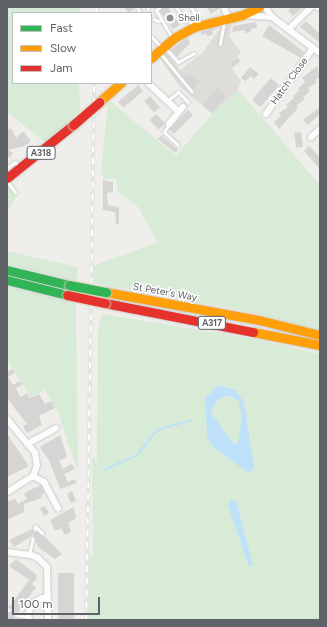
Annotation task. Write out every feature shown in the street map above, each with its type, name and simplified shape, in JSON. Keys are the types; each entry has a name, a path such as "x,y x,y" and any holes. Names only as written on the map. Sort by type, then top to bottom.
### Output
{"main road":[{"path":"226,18 249,7"},
{"path":"152,57 173,40 197,26 242,15 259,7"},
{"name":"A318","path":"7,178 103,101 120,84"},
{"name":"St Peter's Way","path":"7,270 70,285 259,320 320,335"},
{"name":"A317","path":"7,280 104,304 320,345"}],"street":[{"path":"224,7 226,18"},
{"path":"265,7 272,17 320,53"},
{"path":"289,30 311,7"},
{"path":"242,15 272,17"},
{"name":"Hatch Close","path":"266,114 313,48"},
{"path":"149,84 167,101 180,109 168,124"},
{"path":"310,128 313,136 320,129"},
{"path":"7,419 28,444 37,460 33,476 7,492"},
{"path":"28,444 51,429"},
{"path":"33,476 44,482 52,503 58,508"},
{"path":"7,552 29,554 38,558 50,568 48,620"},
{"path":"28,619 33,603 42,598 48,598"}],"lane":[{"path":"176,7 184,20 189,20 197,26"},
{"path":"191,7 197,26"},
{"path":"157,8 161,20 173,40"},
{"path":"154,18 158,21 161,20"},
{"path":"220,44 226,18"},
{"path":"152,37 192,92"},
{"path":"162,49 178,62 194,52"},
{"path":"167,101 178,92 188,102"},
{"path":"168,124 164,132 178,145"},
{"path":"7,168 15,162 20,169"},
{"path":"7,181 15,192"},
{"path":"35,529 35,526 42,533"},
{"path":"29,554 33,538"},
{"path":"16,615 28,619"}],"shaded area":[{"path":"232,24 229,36 241,53 229,64 241,81 238,90 212,114 179,86 159,57 166,52 180,70 202,53 222,26"}],"green space":[{"path":"7,7 80,7 80,12 12,12 12,84 79,84 80,111 46,143 7,112"},
{"path":"238,90 320,185 320,330 246,311 94,283 93,266 158,242 138,207 118,192 116,179 104,179 101,171 108,103 111,102 176,156 212,114"},
{"path":"7,189 18,194 7,212"},
{"path":"7,251 78,267 77,281 7,264"},
{"path":"7,286 76,303 78,472 57,410 45,390 31,397 7,360"},
{"path":"102,314 253,339 320,354 320,620 88,620 89,554 93,556 92,458 97,460 98,330"}],"water":[{"path":"218,385 235,390 244,402 254,468 249,473 213,447 207,435 205,398","holes":["228,395 239,401 242,418 238,443 235,445 211,413 217,400"]},
{"path":"230,500 236,500 253,566 249,566 245,555 228,505"}],"building":[{"path":"124,7 134,7 134,9 127,12"},
{"name":"Shell","path":"162,7 168,7 180,25 173,29 160,11"},
{"path":"207,7 220,7 220,8 211,14"},
{"path":"292,7 303,7 293,16 288,10"},
{"path":"306,21 320,34 320,43 300,27"},
{"path":"256,22 257,28 251,29 251,32 245,33 245,30 232,32 233,26"},
{"path":"269,25 304,52 301,58 262,36"},
{"path":"216,28 212,31 213,35 206,36 206,33 202,35 201,32"},
{"path":"187,38 190,43 177,57 171,50"},
{"path":"237,57 241,61 232,68 229,64"},
{"path":"317,66 320,77 315,80 316,83 308,88 310,91 303,97 305,99 296,106 298,108 279,129 274,122 281,116 279,113 288,107 286,105 300,90 298,88 305,82 302,78"},
{"path":"250,67 259,74 254,79 251,76 245,81 241,78"},
{"path":"189,74 200,82 193,89 185,78"},
{"path":"271,78 279,85 260,107 252,100"},
{"path":"138,85 143,91 123,108 118,102"},
{"path":"218,88 227,96 212,113 203,105"},
{"path":"150,96 160,107 154,113 144,101"},
{"path":"320,107 320,114 308,125 303,120"},
{"path":"188,110 193,115 174,134 169,129"},
{"path":"156,114 165,123 159,130 150,120"},
{"path":"11,128 16,138 23,131 31,141 25,146 8,150 13,153 10,158 7,156 7,130"},
{"path":"301,132 303,147 296,148 294,133"},
{"path":"161,135 178,150 175,153 158,139"},
{"path":"309,146 320,157 320,169 304,151"},
{"path":"103,180 113,182 113,192 107,193 108,205 119,207 119,224 116,224 115,212 103,210"},
{"path":"13,369 15,373 8,377 13,385 20,381 22,385 16,388 20,397 27,393 30,398 39,394 45,404 51,401 55,408 39,416 42,425 27,433 23,426 27,424 7,398 7,372"},
{"path":"7,434 29,466 7,477"},
{"path":"60,435 67,457 59,461 63,469 72,464 75,469 64,474 68,482 74,479 77,483 60,489 50,462 40,447"},
{"path":"41,485 44,492 41,498 24,504 24,512 7,520 7,502 15,498 18,504 27,499 24,494"},
{"path":"72,491 76,501 71,503 67,494"},
{"path":"45,506 49,513 44,516 40,508"},
{"path":"74,507 76,518 68,523 71,532 65,535 61,528 55,531 50,520"},
{"path":"32,529 46,538 62,554 55,559 38,547 33,535 14,547 9,540"},
{"path":"16,559 36,574 37,578 32,584 36,587 18,612 13,613 16,620 7,620 8,613 12,610 9,607 29,580 9,566"},
{"path":"58,573 74,573 74,620 58,620"}],"waterway":[{"path":"105,470 137,455 157,430 192,420"}],"railway":[{"path":"96,7 96,12"},
{"path":"86,620 94,84"}],"traffic: fast":[{"path":"7,270 69,285"},
{"path":"7,280 67,295"},
{"path":"69,285 106,292"}],"traffic: slow":[{"path":"152,57 174,38 194,27 242,15 259,7"},
{"path":"99,102 120,84"},
{"path":"106,292 259,320 320,335"},
{"path":"253,332 320,345"}],"traffic: jam":[{"path":"73,125 99,102"},
{"path":"7,178 73,125"},
{"path":"67,295 105,303"},
{"path":"105,303 253,332"}],"place":[{"name":"Shell","path":"170,18"}]}
